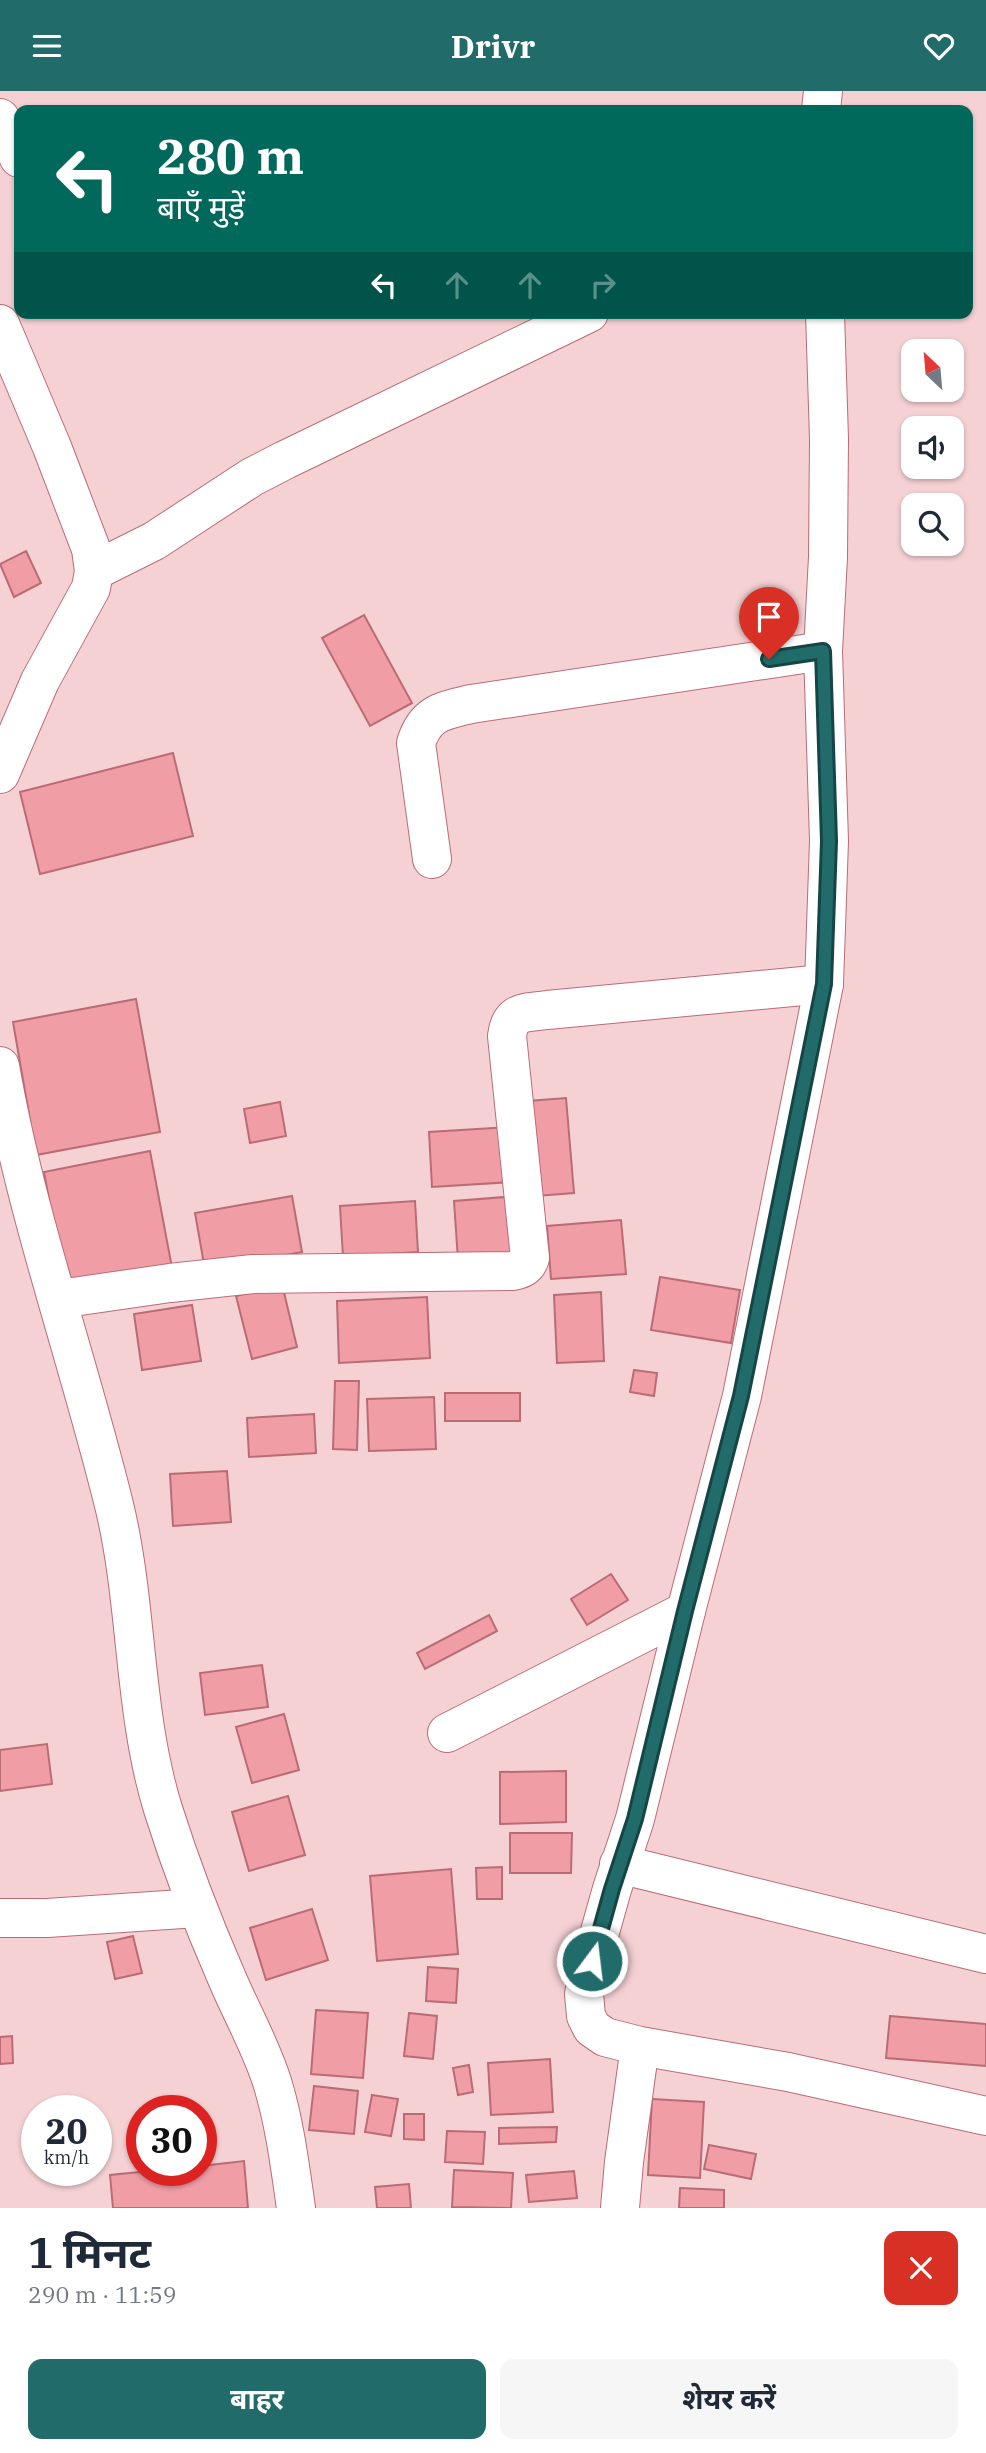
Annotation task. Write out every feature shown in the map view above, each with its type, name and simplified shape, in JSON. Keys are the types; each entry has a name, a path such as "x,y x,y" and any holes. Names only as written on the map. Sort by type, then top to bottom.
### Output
{"street":[{"path":"0,118 14,147"},
{"path":"94,571 154,541 251,477 577,319"},
{"path":"825,319 829,439 828,557 823,651 829,841 824,984 741,1396 635,1819 619,1864 584,1994 586,2017 592,2028 605,2037 640,2046 788,2072 986,2116"},
{"path":"0,324 57,459 91,549 94,571 91,588 40,681 0,775"},
{"path":"432,859 416,743 421,728 439,712 471,704 823,651"},
{"path":"58,1299 253,1274 522,1269 530,1258 507,1036 508,1025 513,1017 547,1010 824,984"},
{"path":"2,1086 27,1194 116,1512 131,1605 148,1746 162,1806 197,1908 273,2084 296,2208"},
{"path":"447,1733 685,1611"},
{"path":"619,1864 720,1891 986,1954"},
{"path":"0,1918 47,1918 197,1908"},
{"path":"620,2208 640,2046"}],"building":[{"path":"26,551 41,583 14,597 0,564"},
{"path":"364,615 412,703 370,726 322,638"},
{"path":"173,753 193,836 40,874 20,792"},
{"path":"136,999 160,1132 36,1155 13,1022"},
{"path":"566,1098 574,1193 536,1196 528,1101"},
{"path":"280,1102 286,1136 250,1143 244,1109"},
{"path":"509,1127 512,1182 432,1187 429,1132"},
{"path":"150,1151 173,1273 66,1293 44,1172"},
{"path":"292,1196 302,1252 205,1270 195,1213"},
{"path":"518,1196 521,1255 458,1260 454,1201"},
{"path":"415,1201 418,1252 343,1257 340,1206"},
{"path":"621,1220 626,1274 551,1279 547,1226"},
{"path":"660,1277 740,1290 731,1343 651,1330"},
{"path":"282,1284 297,1347 252,1359 236,1296"},
{"path":"601,1292 604,1361 557,1363 554,1295"},
{"path":"427,1297 430,1358 339,1363 337,1301"},
{"path":"192,1305 201,1361 142,1370 134,1314"},
{"path":"634,1370 657,1373 654,1396 630,1392"},
{"path":"335,1381 359,1381 357,1450 333,1449"},
{"path":"445,1393 520,1393 520,1421 445,1421"},
{"path":"434,1397 436,1449 369,1451 367,1399"},
{"path":"314,1414 316,1453 249,1457 247,1418"},
{"path":"227,1471 231,1522 173,1526 170,1474"},
{"path":"611,1574 628,1600 587,1625 571,1599"},
{"path":"489,1615 497,1631 425,1669 417,1653"},
{"path":"262,1665 268,1707 205,1715 200,1673"},
{"path":"284,1714 299,1770 252,1783 236,1727"},
{"path":"47,1744 52,1784 0,1791 0,1750"},
{"path":"566,1771 566,1822 500,1824 500,1772"},
{"path":"288,1796 305,1855 249,1871 232,1812"},
{"path":"510,1833 572,1833 571,1873 510,1873"},
{"path":"502,1867 502,1899 477,1899 476,1868"},
{"path":"451,1869 458,1954 377,1961 370,1876"},
{"path":"312,1909 328,1960 266,1980 250,1928"},
{"path":"133,1936 142,1973 115,1979 107,1942"},
{"path":"428,1967 458,1969 456,2003 426,2001"},
{"path":"316,2010 368,2013 363,2078 311,2074"},
{"path":"409,2013 437,2016 433,2059 404,2056"},
{"path":"890,2016 986,2024 986,2066 886,2058"},
{"path":"12,2036 13,2063 0,2064 0,2037"},
{"path":"550,2059 553,2112 491,2115 488,2063"},
{"path":"469,2065 473,2092 458,2095 453,2068"},
{"path":"314,2086 358,2091 354,2134 309,2130"},
{"path":"372,2095 398,2099 391,2136 365,2132"},
{"path":"652,2099 704,2102 700,2178 648,2175"},
{"path":"404,2114 424,2114 424,2140 404,2139"},
{"path":"557,2127 556,2142 499,2144 499,2128"},
{"path":"447,2131 485,2132 483,2164 445,2162"},
{"path":"709,2145 756,2154 751,2179 704,2169"},
{"path":"244,2161 248,2208 113,2208 112,2175 126,2173 126,2186 217,2186 217,2164"},
{"path":"454,2170 513,2173 511,2208 452,2207"},
{"path":"574,2171 577,2198 529,2202 526,2175"},
{"path":"409,2184 411,2208 377,2208 375,2187"},
{"path":"680,2188 724,2190 724,2208 679,2208"}],"route":[{"path":"592,1961 635,1819 741,1396 824,984 829,841 823,651 769,659"}]}
